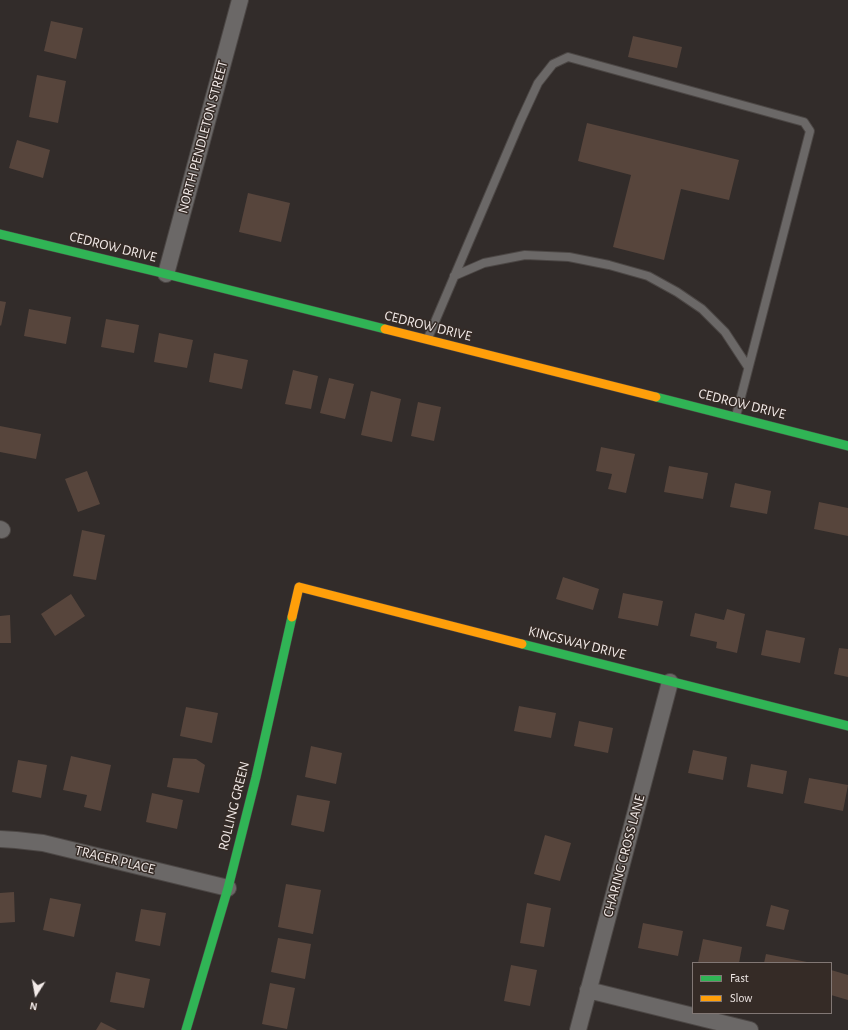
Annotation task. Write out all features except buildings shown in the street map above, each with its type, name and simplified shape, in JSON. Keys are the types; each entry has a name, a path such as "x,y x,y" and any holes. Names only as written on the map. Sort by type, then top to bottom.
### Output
{"street":[{"name":"NORTH PENDLETON STREET","path":"166,274 240,0"},
{"name":"CEDROW DRIVE","path":"0,234 166,274 848,446"},
{"name":"KINGSWAY DRIVE","path":"299,586 670,682 848,726"},
{"name":"ROLLING GREEN","path":"186,1030 228,888 256,778 299,586"},
{"name":"CHARING CROSS LANE","path":"578,1030 670,682"},
{"name":"TRACER PLACE","path":"0,840 43,843 228,888"},
{"path":"588,990 750,1030"}],"lane":[{"path":"427,340 535,90 553,64 568,58 804,122 810,131 735,417"},
{"path":"454,276 484,263 525,255 569,257 608,265 648,276 678,292 702,308 725,332 748,367"}],"traffic: fast":[{"path":"0,234 385,329"},
{"path":"656,397 848,446"},
{"path":"186,1030 228,888 256,777 292,617"},
{"path":"522,644 848,726"}],"traffic: slow":[{"path":"385,329 656,397"},
{"path":"292,617 299,587 522,644"}]}
